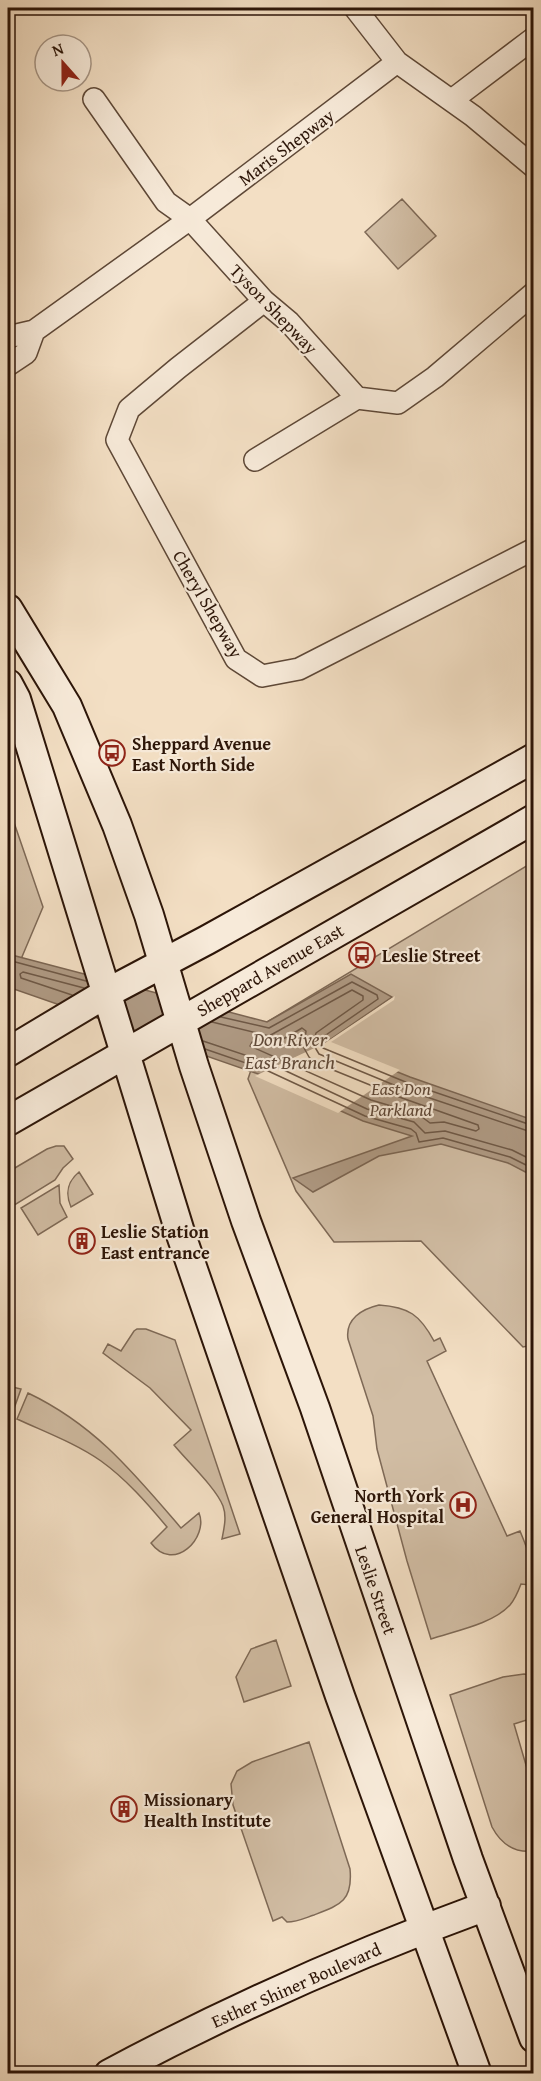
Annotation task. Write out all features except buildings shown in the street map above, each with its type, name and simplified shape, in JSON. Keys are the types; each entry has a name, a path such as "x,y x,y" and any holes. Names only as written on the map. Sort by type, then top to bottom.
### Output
{"main road":[{"name":"Leslie Street","path":"8,609 67,706 117,825 149,915 180,1023 246,1221 315,1408 383,1611 534,2038"},
{"path":"8,684 16,699 180,1232 336,1685 477,2073"},
{"path":"8,1052 105,994 207,940 534,758"},
{"name":"Sheppard Avenue East","path":"8,1121 534,819"},
{"name":"Esther Shiner Boulevard","path":"110,2073 279,1990 425,1928 486,1905"}],"street":[{"path":"355,8 397,62 452,100 534,167"},
{"path":"452,100 534,38"},
{"name":"Maris Shepway","path":"8,337 34,331 190,219 397,62"},
{"name":"Tyson Shepway","path":"94,99 166,202 190,219 264,301 289,322 357,398"},
{"path":"255,460 357,398 398,404 435,377 534,293"},
{"name":"Cheryl Shepway","path":"264,301 129,409 117,440 236,659 262,676 299,669 534,549"},
{"name":"Maris Shepway","path":"8,365 26,352 34,331"}],"green space":[{"path":"402,199 436,236 398,269 365,232"},
{"path":"8,805 43,907 8,990"},
{"name":"East Don Parkland","path":"533,862 533,1345 523,1347 421,1241 334,1242 296,1191 248,1079 267,1022"},
{"path":"56,1146 64,1146 73,1159 55,1180 8,1209 8,1172"},
{"path":"79,1172 93,1194 71,1207 68,1188"},
{"path":"59,1185 60,1203 67,1217 38,1235 21,1208"},
{"path":"379,1305 406,1310 424,1325 434,1341 440,1338 446,1351 427,1361 507,1536 520,1531 531,1564 530,1585 521,1584 518,1593 503,1612 484,1622 431,1639 377,1449 373,1416 348,1339 349,1326 356,1316"},
{"path":"137,1329 146,1329 175,1340 240,1534 222,1539 225,1522 223,1506 208,1483 174,1445 191,1430 150,1388 103,1353 108,1344 121,1351"},
{"path":"8,1386 21,1389 11,1417 8,1416"},
{"path":"28,1393 52,1406 93,1435 129,1469 181,1528 199,1513 201,1522 199,1532 187,1549 170,1555 160,1552 151,1543 167,1527 119,1476 101,1461 81,1449 17,1419"},
{"path":"276,1640 291,1686 244,1702 236,1677 251,1649"},
{"path":"524,1674 533,1676 533,1718 514,1724 533,1789 533,1851 514,1849 504,1843 492,1827 450,1695 503,1677"},
{"path":"309,1742 350,1869 349,1888 343,1900 331,1908 298,1921 287,1922 282,1917 273,1921 233,1805 231,1784 237,1771 252,1762"}],"water":[{"name":"Don River East Branch","path":"8,954 267,1022 351,974 392,997 325,1043 410,1077 533,1120 533,1176 508,1163 441,1144 379,1156 313,1192 293,1178 412,1136 363,1121 264,1076 8,987"}],"pier":[{"path":"395,996 394,1000 331,1042 400,1070 338,1113 255,1076 325,1043"}],"place":[{"name":"Sheppard Avenue East North Side","path":"112,753"},
{"name":"Leslie Street","path":"362,955"},
{"name":"Leslie Station East entrance","path":"82,1241"},
{"name":"North York General Hospital","path":"463,1505"},
{"name":"Missionary Health Institute","path":"124,1809"}]}
